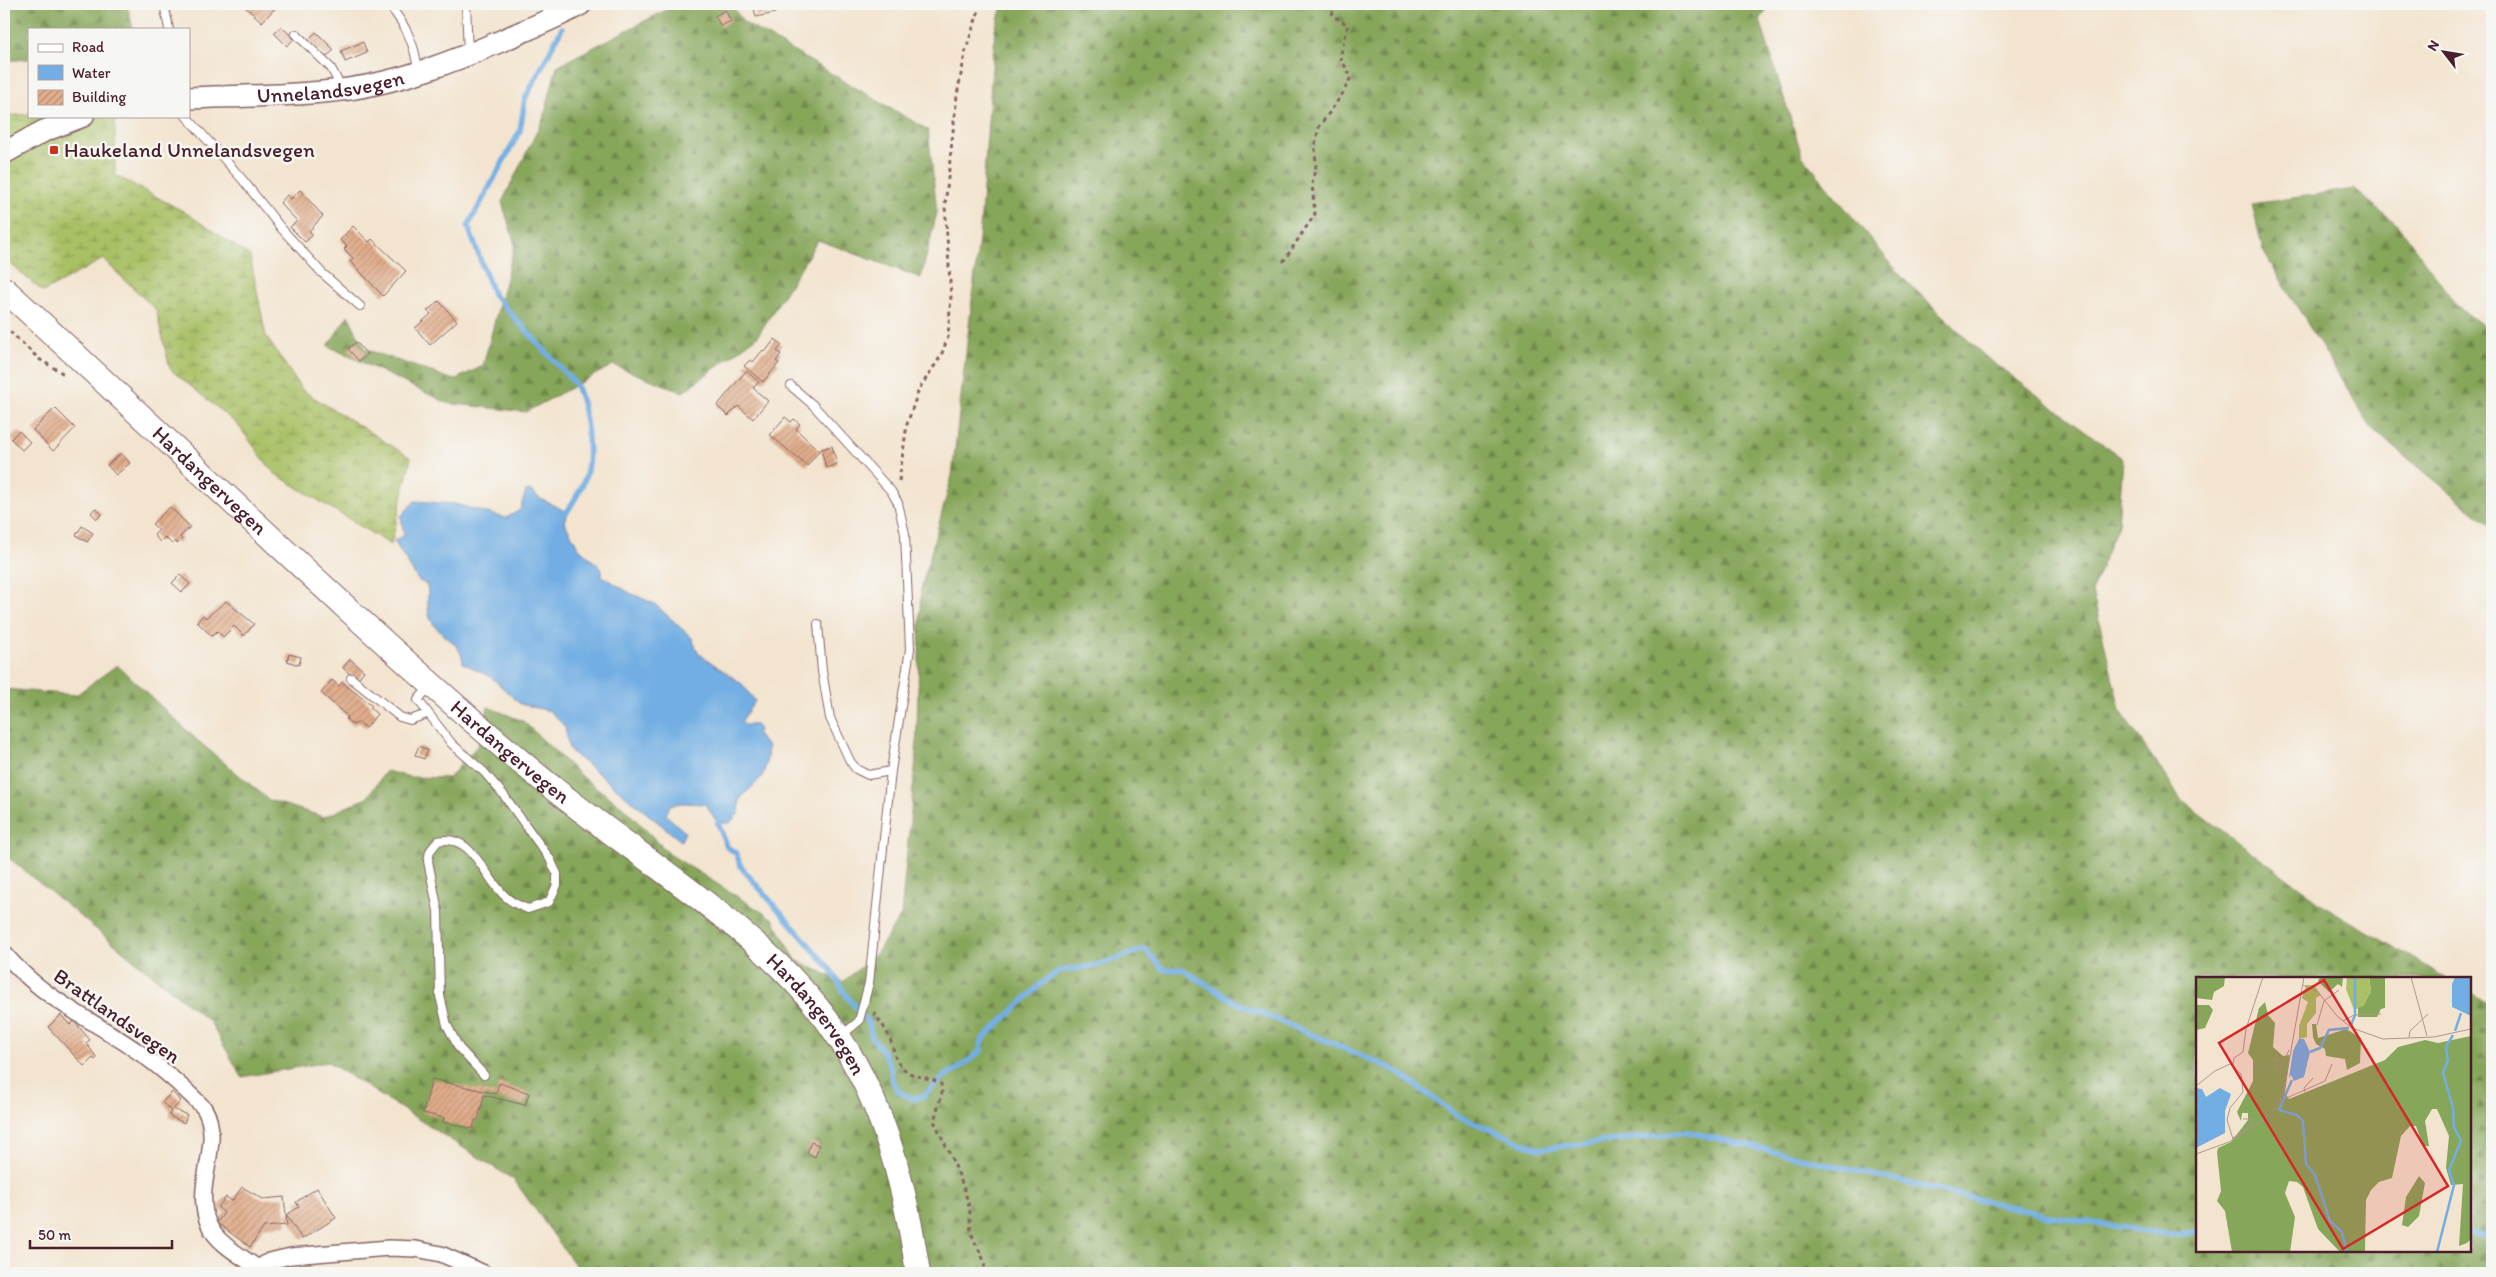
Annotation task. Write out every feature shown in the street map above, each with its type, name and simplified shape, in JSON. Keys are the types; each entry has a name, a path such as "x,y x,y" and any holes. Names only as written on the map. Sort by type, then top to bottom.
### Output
{"main road":[{"name":"Unnelandsvegen","path":"190,98 342,89 418,73 468,55 581,4"},
{"path":"4,153 44,130 78,118"},
{"name":"Hardangervegen","path":"4,288 432,684 552,787 693,893 761,949 807,996 840,1038 871,1096 887,1135 906,1205 918,1273"}],"street":[{"name":"Brattlandsvegen","path":"4,953 40,989 70,1010 136,1050 204,1108 211,1120 212,1139 206,1165 203,1200 209,1226 224,1244 257,1271"},
{"path":"257,1271 270,1261 291,1256 388,1248 416,1249 441,1254 484,1273"}],"lane":[{"path":"164,4 169,28"},
{"path":"388,4 411,37 415,49 418,73"},
{"path":"466,4 468,55"},
{"path":"296,34 331,68 342,89"},
{"path":"188,118 292,241 322,273 360,306"},
{"path":"791,386 813,405 891,491 898,504 905,534 910,649 891,771 870,983 859,1021 840,1038"},
{"path":"818,624 822,671 830,718 850,761 856,769 868,775 891,771"},
{"path":"351,678 400,718 410,720 427,714"},
{"path":"432,684 418,700 427,714 452,744 484,772 503,794 550,859 557,874 557,885 549,902 528,909 512,902 499,890 476,858 460,842 452,839 438,840 430,850 430,872 438,911 440,996 447,1025 460,1048 484,1075"}],"path":[{"path":"898,504 901,455 906,424 919,389 941,356 948,337 951,296 945,206 957,95 966,49 981,4"},
{"path":"1283,262 1315,214 1312,184 1316,166 1316,144 1319,127 1343,93 1351,77 1340,57 1348,25 1332,15 1335,4"},
{"path":"864,1009 874,1012 890,1039 893,1055 900,1065 911,1074 936,1080 941,1084 942,1093 934,1121 969,1206 972,1235 982,1252 984,1273"}],"green space":[{"path":"4,4 127,4 133,28 28,28 28,59 4,61"},
{"path":"678,4 731,4 743,22 928,130 937,212 921,278 818,240 757,337 683,392 613,365 526,412 447,403 328,346 348,315 365,349 454,380 483,366 515,244 502,202 544,117 557,66"},
{"path":"1003,4 1770,4 1760,20 1802,156 1902,277 1986,357 2123,459 2118,524 2092,591 2120,710 2182,801 2326,907 2444,977 2196,977 2196,1252 2471,1252 2471,993 2492,1006 2492,1273 581,1273 514,1180 328,1062 242,1077 210,1022 4,854 4,689 76,695 117,665 197,740 269,800 324,817 367,798 386,771 410,777 449,778 478,745 488,707 523,721 582,777 623,807 671,855 773,919 796,960 843,982 877,953 901,915 916,758 921,589 952,476 980,229 995,29"},
{"path":"28,114 28,118 115,118 115,175 183,211 250,256 266,336 302,390 411,458 391,545 274,473 238,425 170,369 156,310 103,259 43,292 4,258 4,116"},
{"path":"2354,189 2399,226 2457,306 2492,332 2492,527 2372,429 2263,251 2252,204"}],"water":[{"path":"530,490 539,498 567,512 564,522 579,548 602,569 602,576 630,593 655,604 692,638 698,653 742,684 755,701 741,722 745,725 756,725 759,730 757,735 768,747 766,766 758,782 740,799 739,813 730,823 718,823 705,804 682,803 670,805 666,815 685,832 681,841 569,750 565,727 550,711 520,704 491,677 463,663 459,650 435,626 429,617 427,585 418,580 394,541 404,535 401,516 415,501 455,504 506,518 520,510 526,491"}],"building":[{"path":"242,4 279,4 262,22"},
{"path":"753,4 774,4 775,13 756,17"},
{"path":"725,10 731,21 721,26 715,16"},
{"path":"281,26 294,39 287,46 274,33"},
{"path":"316,32 334,50 326,57 308,40"},
{"path":"363,42 367,53 345,62 341,51"},
{"path":"300,190 323,216 309,231 313,235 305,242 290,227 297,221 280,203 287,195 291,199"},
{"path":"353,226 369,242 372,239 406,271 383,296 350,261 353,258 344,249 347,246 340,240"},
{"path":"439,301 457,321 430,345 415,328 431,314 427,311"},
{"path":"775,339 782,345 777,351 781,354 776,361 779,363 763,382 744,366 750,360 753,362 763,350 765,352"},
{"path":"356,342 367,354 359,361 348,349"},
{"path":"746,371 759,382 753,388 768,401 753,419 738,406 728,416 717,406"},
{"path":"55,408 75,428 53,451 33,430"},
{"path":"785,417 791,422 794,419 800,424 796,429 819,451 807,466 770,435"},
{"path":"19,431 30,442 22,450 11,439"},
{"path":"832,446 837,464 826,468 821,449"},
{"path":"121,453 130,463 116,475 107,465"},
{"path":"170,507 190,527 180,537 182,539 177,544 175,541 172,544 165,537 160,542 154,535 159,530 152,524"},
{"path":"95,508 102,514 97,519 91,513"},
{"path":"82,526 93,533 87,542 76,535"},
{"path":"180,575 190,584 182,592 172,583"},
{"path":"226,601 254,624 244,636 234,626 223,637 217,631 212,636 197,622 203,615 206,618"},
{"path":"289,654 301,657 299,665 287,661"},
{"path":"350,659 364,671 357,680 343,668"},
{"path":"332,680 339,686 342,682 372,706 370,708 377,714 366,728 359,722 353,725 346,719 348,717 321,693"},
{"path":"419,746 428,750 424,759 415,755"},
{"path":"61,1015 70,1025 74,1021 90,1040 86,1043 97,1058 95,1060 93,1058 84,1066 48,1027"},
{"path":"432,1079 496,1094 499,1083 529,1093 525,1105 484,1095 478,1120 475,1120 473,1129 443,1122 444,1118 423,1113"},
{"path":"172,1092 181,1101 173,1109 187,1115 184,1123 169,1116 171,1111 162,1102"},
{"path":"811,1142 819,1145 815,1157 807,1153"},
{"path":"242,1187 263,1199 284,1197 287,1225 264,1227 250,1247 217,1223 224,1213 218,1207 226,1197 232,1201"},
{"path":"317,1188 336,1218 302,1239 286,1215 299,1207 296,1202"}],"waterway":[{"path":"562,28 525,99 520,131 468,226 493,294 576,385 580,395 588,432 587,471 582,485 567,512"},
{"path":"718,823 727,847 736,853 741,867 831,970 845,994 869,1024 872,1038 881,1048 891,1068 892,1080 898,1091 913,1099 923,1096 946,1075 958,1069 981,1051 982,1040 1042,983 1059,971 1099,965 1145,949 1164,970 1182,969 1235,1002 1393,1069 1458,1116 1538,1149 1689,1132 2049,1216 2178,1236 2196,1231"},
{"path":"2471,1233 2492,1240"}],"place":[{"name":"Haukeland Unnelandsvegen","path":"54,150"}]}
